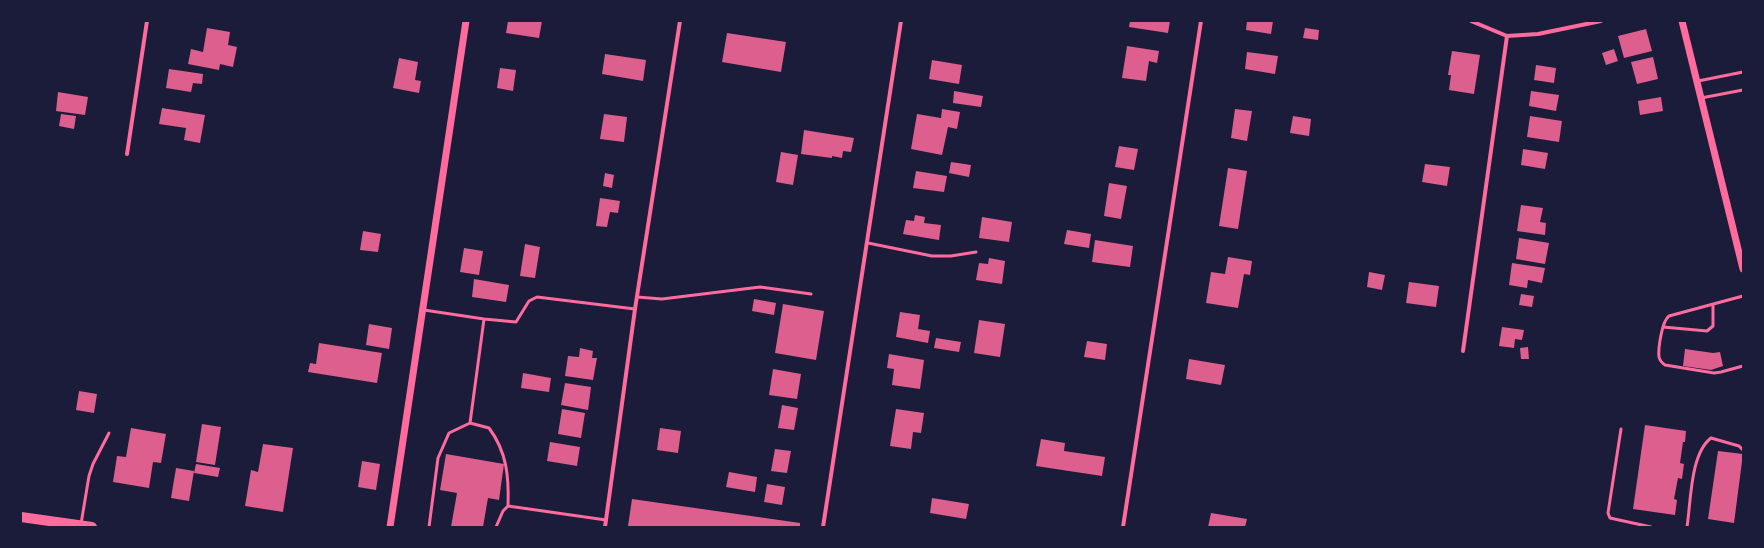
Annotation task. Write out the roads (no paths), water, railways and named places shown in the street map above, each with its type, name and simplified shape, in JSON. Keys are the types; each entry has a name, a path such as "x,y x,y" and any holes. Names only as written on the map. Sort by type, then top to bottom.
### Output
{"main road":[{"path":"21,517 68,526 92,527"}],"street":[{"path":"127,154 148,21"},
{"path":"390,527 424,310 466,21"},
{"path":"605,527 635,308 680,21"},
{"path":"823,527 868,243 901,21"},
{"path":"1123,527 1201,21"},
{"path":"1471,21 1507,36 1545,33 1601,21"},
{"path":"1682,21 1743,269"},
{"path":"1463,351 1507,36"}],"lane":[{"path":"1697,81 1743,72"},
{"path":"1701,98 1743,90"},
{"path":"868,243 932,256 951,256 976,252"},
{"path":"637,297 662,299 760,287 811,294"},
{"path":"1743,296 1668,316 1665,319 1663,327 1659,356 1660,361 1665,365 1714,373 1743,366"},
{"path":"424,310 516,322 529,301 537,297 635,308"},
{"path":"1663,327 1708,331 1713,326 1713,305"},
{"path":"470,423 484,319"},
{"path":"430,527 438,458 449,433 470,423 488,428 504,453 508,473 508,506 503,511 496,527"},
{"path":"1621,429 1608,514 1610,518 1651,527"},
{"path":"81,526 92,464 109,433"},
{"path":"1688,527 1697,457 1704,444 1711,438 1739,446 1743,450"},
{"path":"508,506 606,520"}]}
